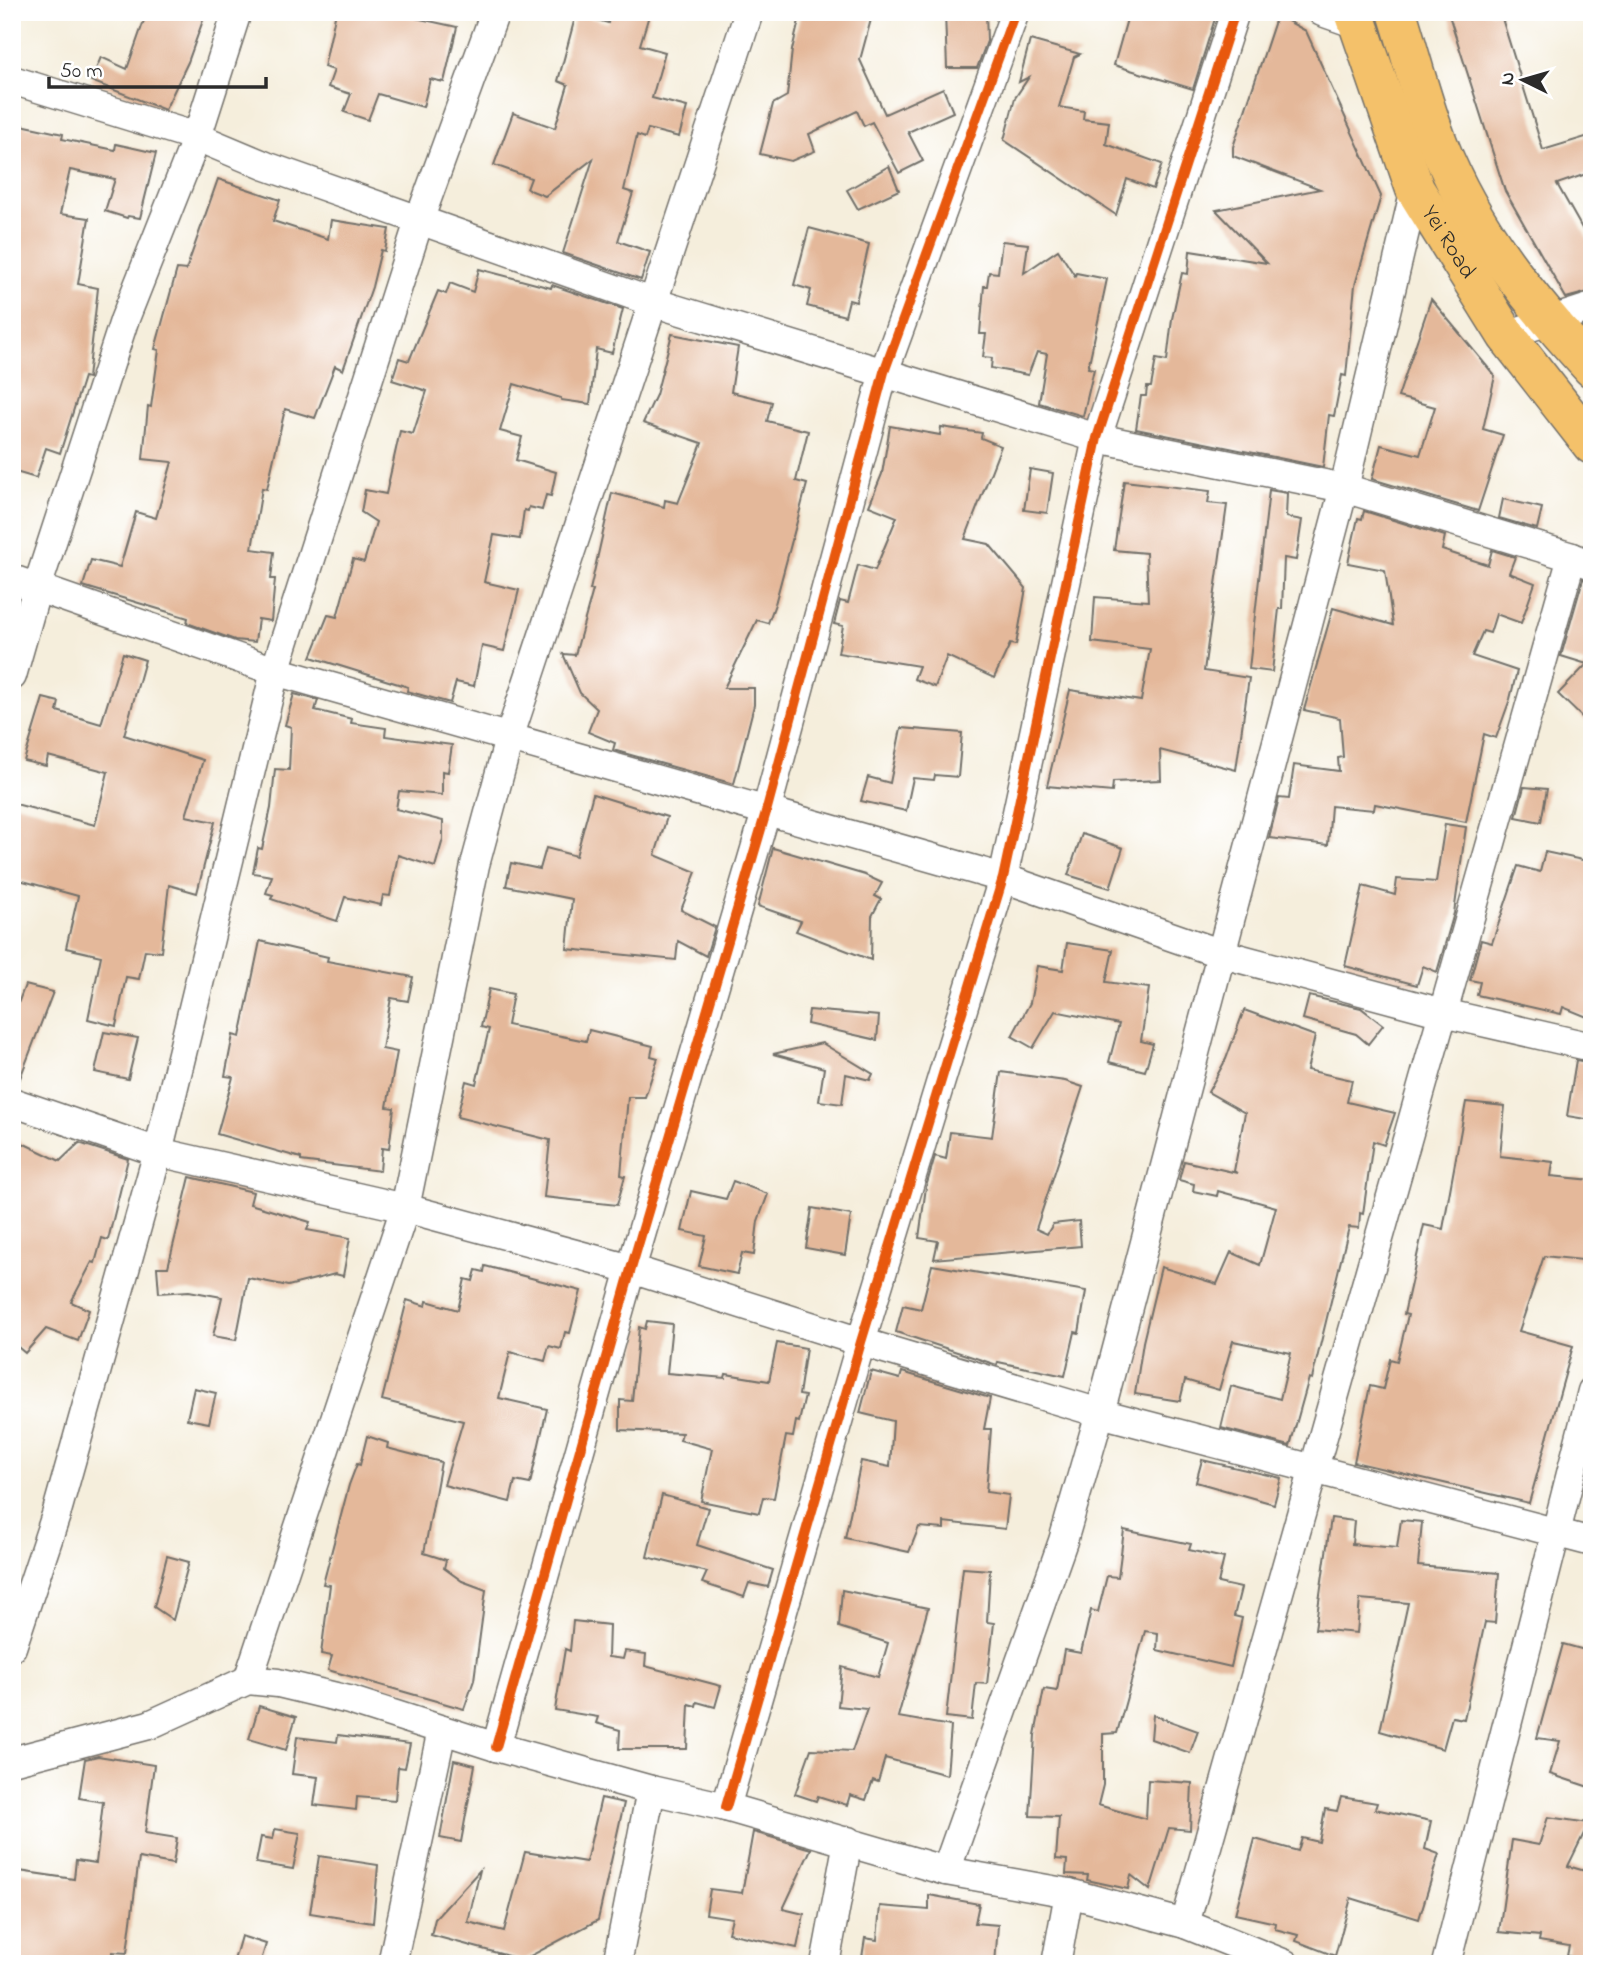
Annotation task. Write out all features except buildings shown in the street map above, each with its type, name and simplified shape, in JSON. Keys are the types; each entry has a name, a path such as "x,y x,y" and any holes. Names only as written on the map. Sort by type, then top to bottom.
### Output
{"main road":[{"name":"Yei Road","path":"1397,12 1439,145 1485,234 1547,320 1592,368"},
{"name":"Yei Road","path":"1357,19 1415,189 1506,335 1592,445"}],"street":[{"path":"12,676 24,583 197,137 237,12"},
{"path":"12,1647 56,1515 158,1152 275,671 420,218 495,12"},
{"path":"248,1680 405,1208 475,865 510,735 750,12"},
{"path":"496,1746 631,1269 766,812 884,372 1015,12"},
{"path":"726,1807 861,1342 1003,878 1097,438 1235,12"},
{"path":"1322,12 1357,19"},
{"path":"12,80 197,137 266,166 420,218 652,302 1097,438 1344,488 1582,561 1443,1013 1185,1924"},
{"path":"947,1871 1063,1541 1100,1413 1219,953 1344,488 1415,189"},
{"path":"1506,335 1592,307"},
{"path":"24,583 275,671 510,735 766,812 1003,878 1219,953 1443,1013 1592,1047"},
{"path":"12,1102 158,1152 405,1208 631,1269 861,1342 1100,1413 1592,1542"},
{"path":"1446,1964 1558,1533 1592,1391"},
{"path":"12,1761 149,1725 248,1680 278,1683 349,1700 496,1746 651,1790 726,1807 947,1871 1069,1893 1185,1924 1272,1962"},
{"path":"392,1964 442,1730"},
{"path":"617,1964 651,1790"},
{"path":"825,1964 848,1841"},
{"path":"1056,1964 1069,1893"}],"cycle path":[{"path":"496,1747 631,1269 766,812 884,372 1015,12"},
{"path":"726,1807 861,1342 1003,878 1097,438 1235,12"}]}
